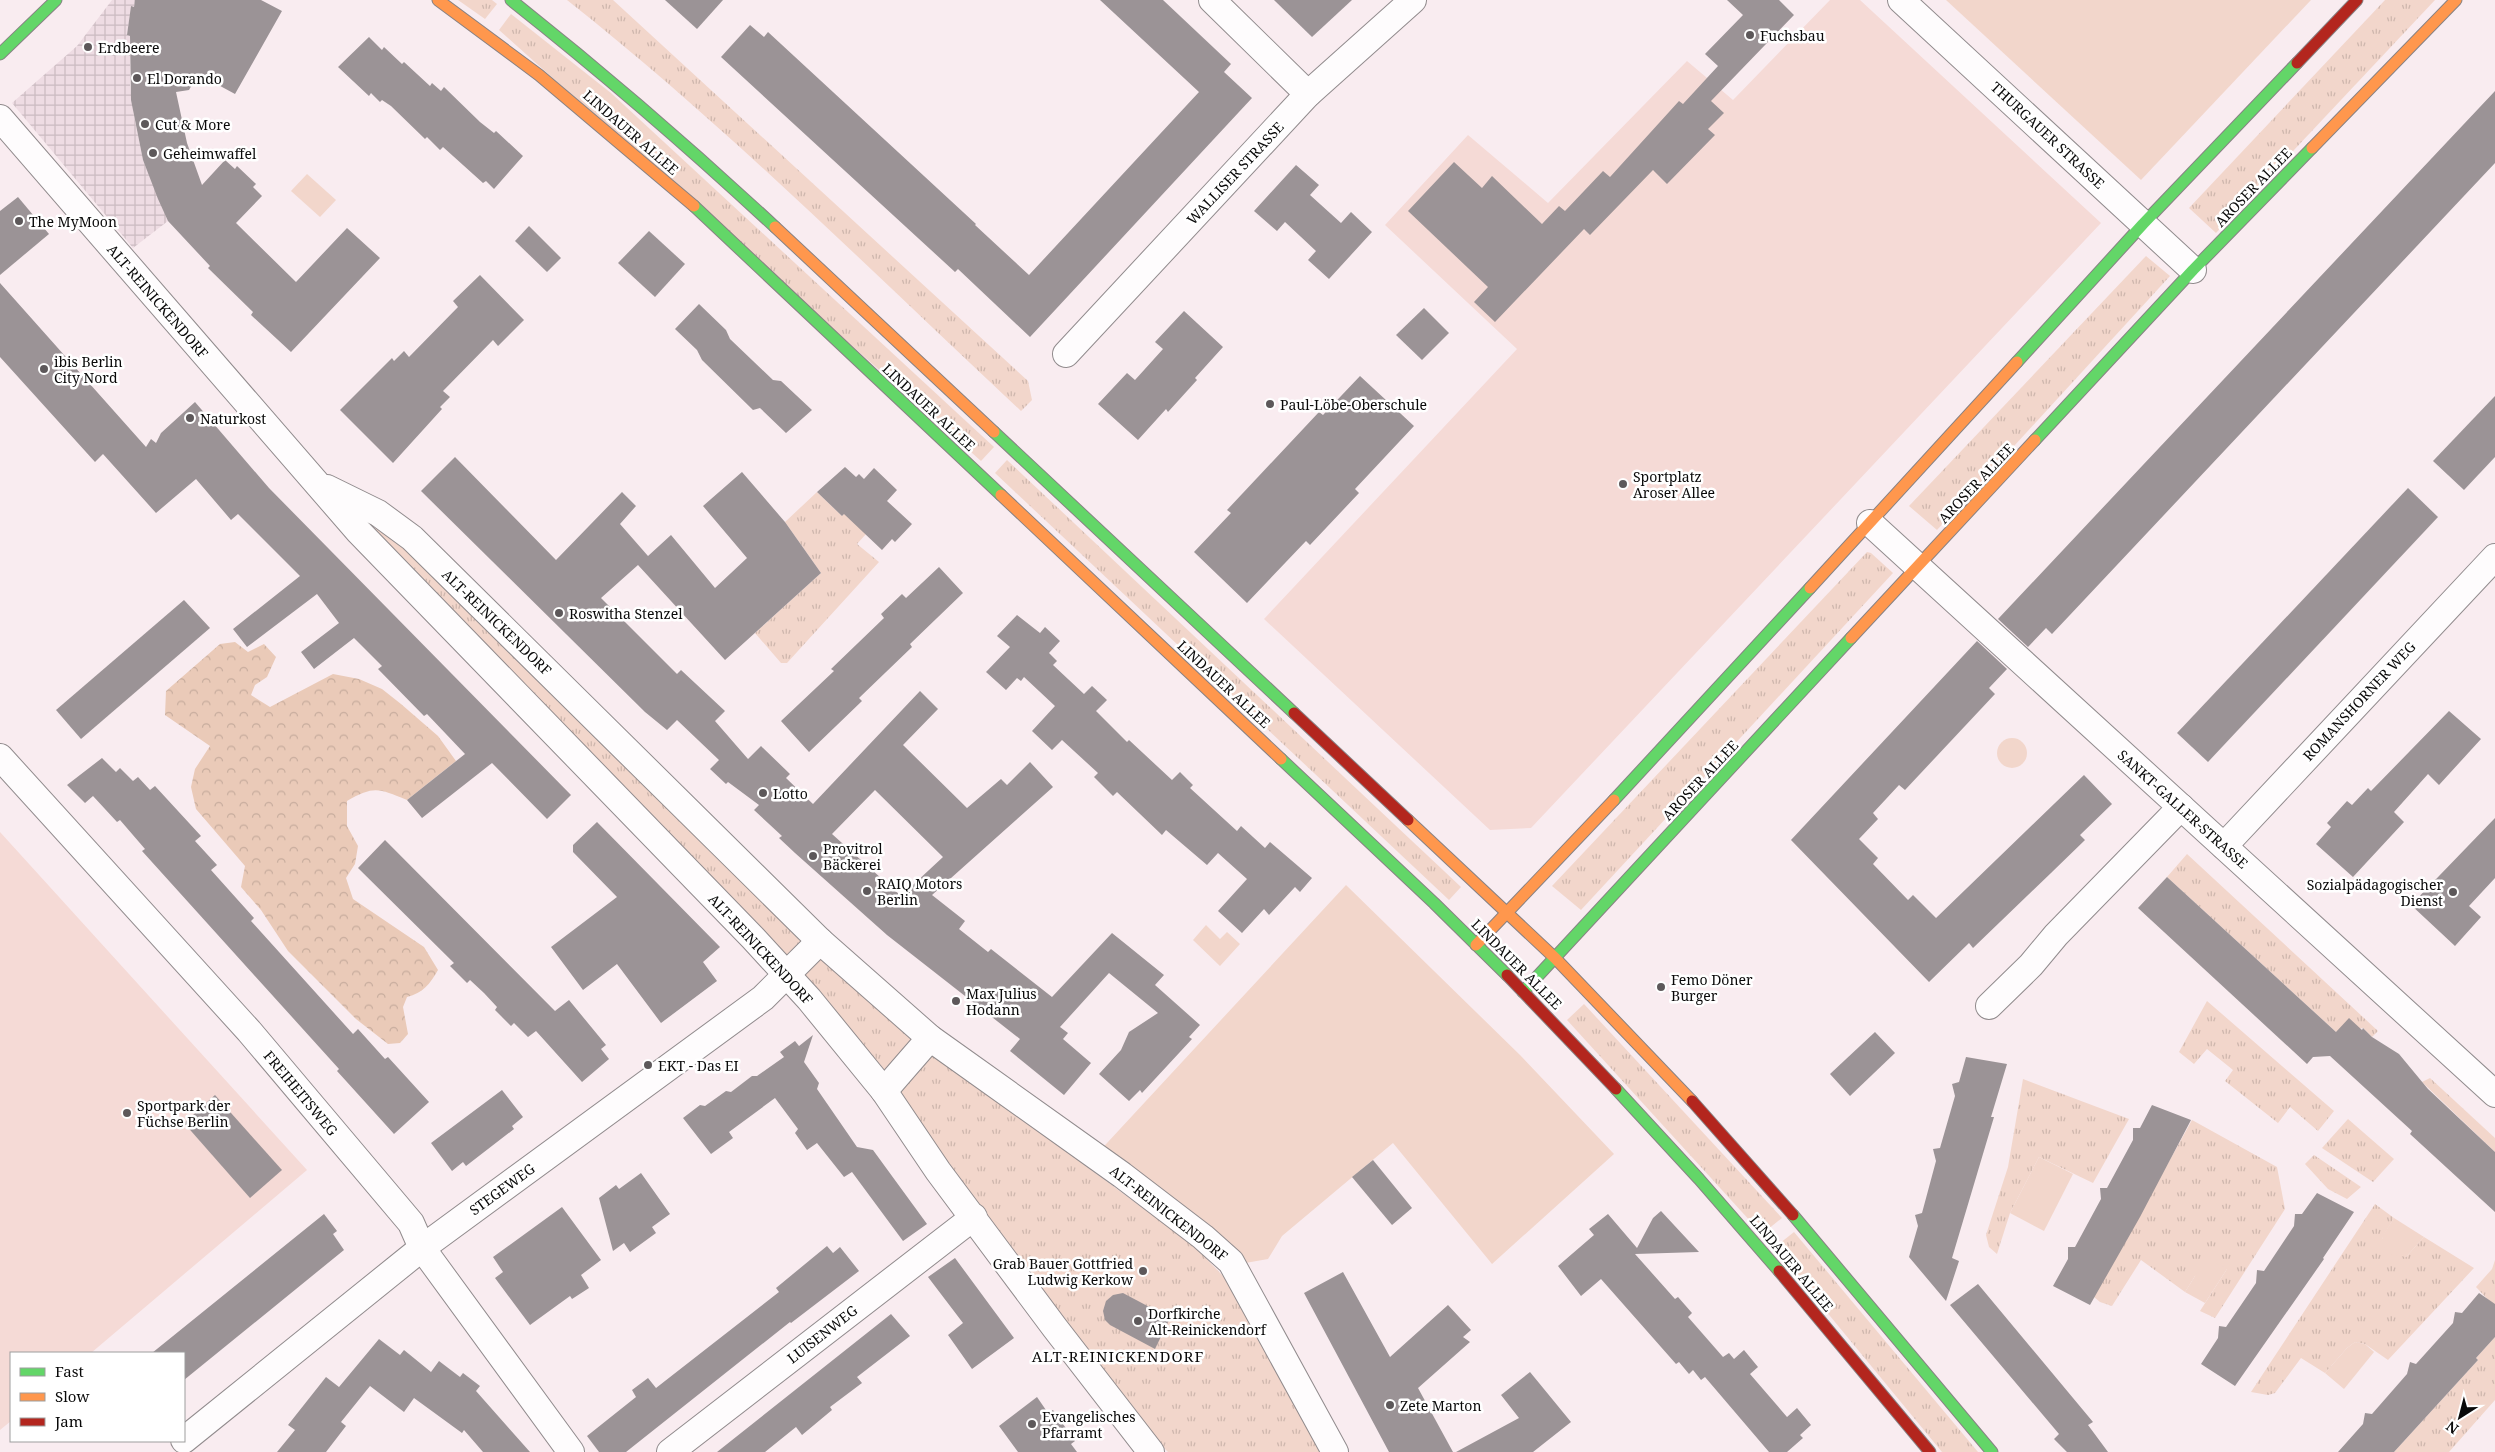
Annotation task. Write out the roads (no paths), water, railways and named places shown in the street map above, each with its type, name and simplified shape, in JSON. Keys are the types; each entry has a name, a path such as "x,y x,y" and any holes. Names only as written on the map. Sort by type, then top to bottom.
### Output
{"main road":[{"path":"0,54 56,0"},
{"name":"LINDAUER ALLEE","path":"438,0 484,32 596,120 698,210 1380,850 1579,1049 1740,1224 1930,1452"},
{"name":"LINDAUER ALLEE","path":"511,0 589,62 701,158 1555,958 1630,1034 1781,1200 1992,1452"},
{"path":"1476,945 1548,866 1692,718 2143,224 2357,0"},
{"name":"AROSER ALLEE","path":"1523,992 2193,270 2456,0"}],"street":[{"path":"1212,0 1308,94"},
{"name":"WALLISER STRASSE","path":"1066,354 1308,94 1413,0"},
{"name":"THURGAUER STRASSE","path":"1902,0 2193,270"},
{"name":"ALT-REINICKENDORF","path":"0,118 365,539 787,974 884,1091 938,1170 1118,1411 1151,1452"},
{"name":"ALT-REINICKENDORF","path":"317,483 396,524 820,941 930,1038 1122,1175 1203,1237 1231,1262 1335,1452"},
{"name":"SANKT-GALLER-STRASSE","path":"1870,523 2495,1094"},
{"name":"ROMANSHORNER WEG","path":"2224,846 2495,557"},
{"name":"FREIHEITSWEG","path":"0,757 249,1031 411,1223 422,1248 571,1452"},
{"path":"630,814 661,784"},
{"path":"1989,1006 2031,965 2056,934 2181,807"},
{"name":"STEGEWEG","path":"185,1438 422,1248 763,998 820,941"},
{"path":"884,1091 930,1038"},
{"name":"LUISENWEG","path":"670,1452 974,1217"},
{"name":"STEGEWEG","path":"168,1452 180,1442"}],"place":[{"name":"Fuchsbau","path":"1750,35"},
{"name":"Erdbeere","path":"88,47"},
{"name":"El Dorando","path":"137,78"},
{"name":"Cut & More","path":"145,124"},
{"name":"Geheimwaffel","path":"153,153"},
{"name":"The MyMoon","path":"19,221"},
{"name":"ibis Berlin City Nord","path":"44,369"},
{"name":"Paul-Löbe-Oberschule","path":"1270,404"},
{"name":"Naturkost","path":"190,418"},
{"name":"Sportplatz Aroser Allee","path":"1623,484"},
{"name":"Roswitha Stenzel","path":"559,613"},
{"name":"Lotto","path":"763,793"},
{"name":"Provitrol Bäckerei","path":"813,856"},
{"name":"RAIQ Motors Berlin","path":"867,891"},
{"name":"Sozialpädagogischer Dienst","path":"2453,892"},
{"name":"Femo Döner Burger","path":"1661,987"},
{"name":"Max Julius Hodann","path":"956,1001"},
{"name":"EKT - Das EI","path":"648,1065"},
{"name":"Sportpark der Füchse Berlin","path":"127,1113"},
{"name":"Grab Bauer Gottfried Ludwig Kerkow","path":"1143,1271"},
{"name":"Dorfkirche Alt-Reinickendorf","path":"1138,1321"},
{"name":"Zete Marton","path":"1390,1405"},
{"name":"Evangelisches Pfarramt","path":"1032,1424"}],"district":[{"name":"ALT-REINICKENDORF","path":"1118,1356"}]}
